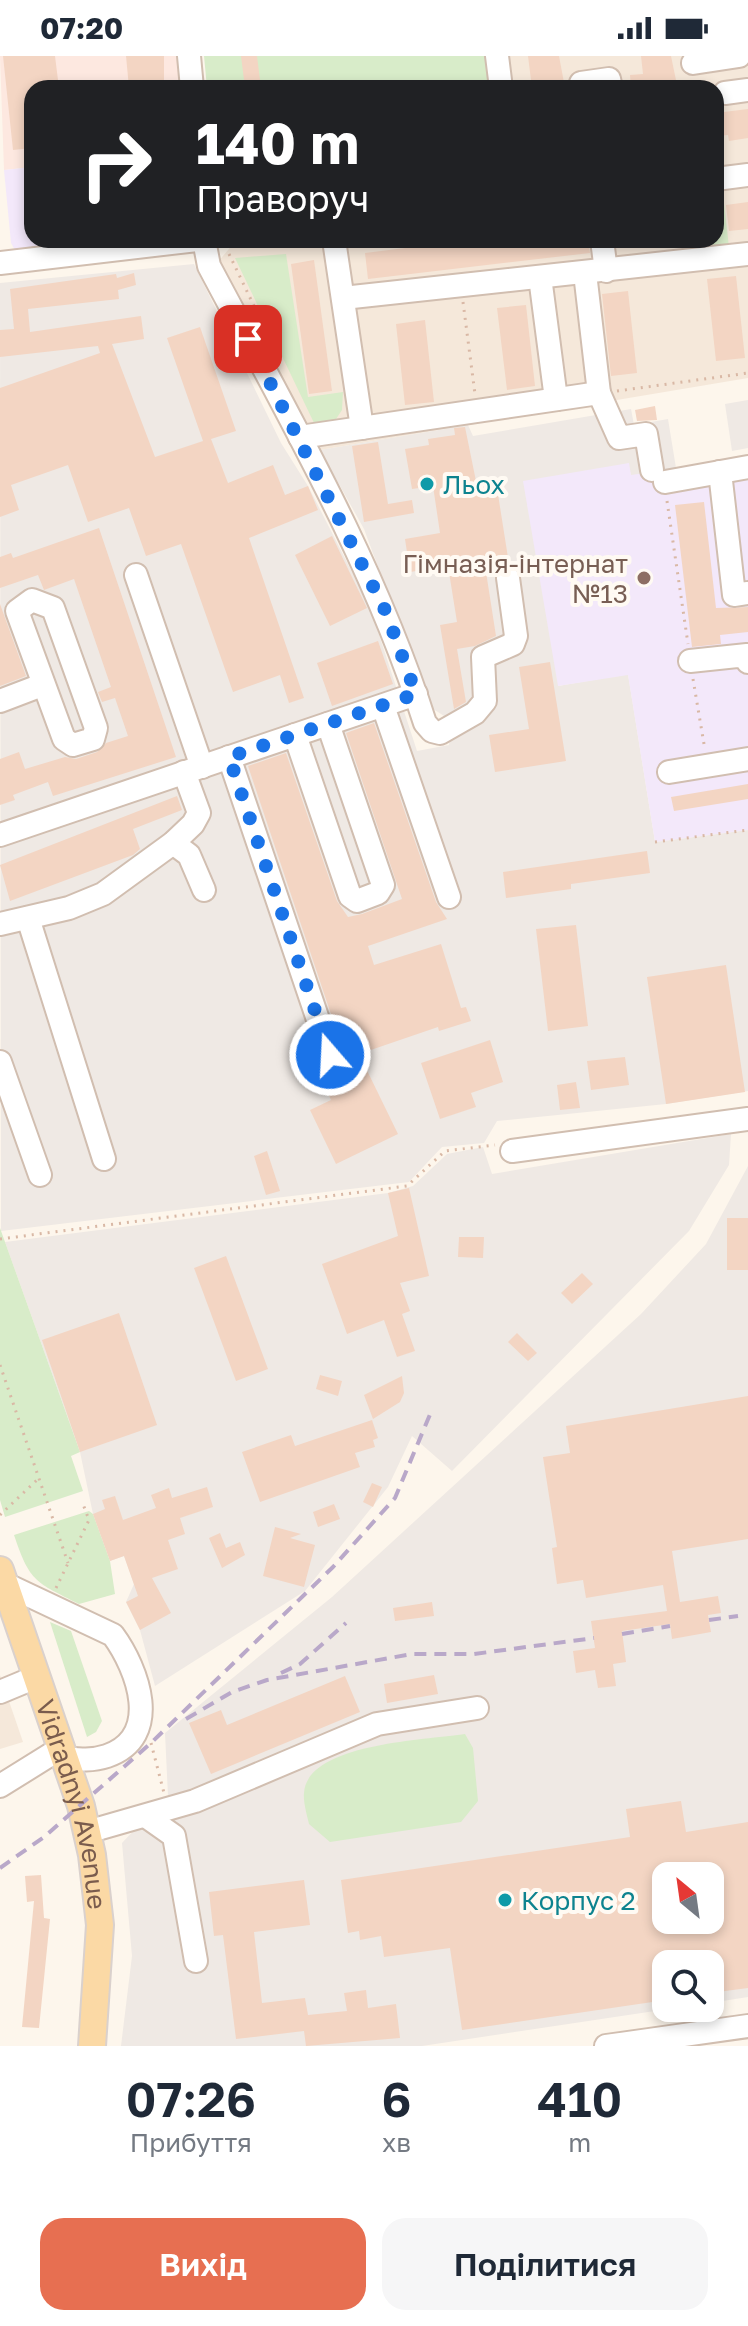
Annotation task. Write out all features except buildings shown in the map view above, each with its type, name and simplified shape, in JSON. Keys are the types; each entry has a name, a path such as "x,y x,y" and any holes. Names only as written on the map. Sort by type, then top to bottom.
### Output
{"main road":[{"name":"Vidradnyi Avenue","path":"2,1577 63,1752 87,1832 100,1925 92,2046"}],"street":[{"path":"189,56 191,80"},
{"path":"497,56 500,80"},
{"path":"693,63 739,56"},
{"path":"725,93 748,90"},
{"path":"724,178 748,175"},
{"path":"0,263 128,248"},
{"path":"206,248 209,266 300,437 386,612 432,731 440,733 475,713 485,701 483,657 513,644 516,636 508,578"},
{"path":"335,248 362,428"},
{"path":"600,248 596,272 599,393 619,438 646,434 658,476 748,467"},
{"path":"343,298 748,254"},
{"path":"540,277 556,399"},
{"path":"300,437 599,393"},
{"path":"720,472 734,595 748,593"},
{"path":"0,924 69,908 103,894 173,843 193,824 199,813 193,769 136,575"},
{"path":"32,600 53,608 96,728 93,739 73,745 64,739 42,685 17,611 32,600"},
{"path":"690,661 747,655 748,662"},
{"path":"0,701 42,685"},
{"path":"0,835 416,694"},
{"path":"383,706 449,897"},
{"path":"295,735 350,896 357,901 378,893 383,885 328,724"},
{"path":"229,757 330,1055"},
{"path":"669,772 748,759"},
{"path":"173,843 189,855 204,890"},
{"path":"28,918 104,1159"},
{"path":"0,1062 40,1175"},
{"path":"512,1151 748,1119"},
{"path":"0,1786 63,1752 105,1757 122,1750 139,1727 142,1713 139,1689 122,1648 113,1635 2,1577"},
{"path":"0,1692 36,1677"},
{"path":"87,1832 158,1814 377,1724 477,1708"},
{"path":"158,1814 174,1836 196,1961"},
{"path":"606,2046 748,2026"}],"path":[{"path":"460,286 477,409"},
{"path":"599,393 748,373"},
{"path":"658,476 708,766"},
{"path":"655,842 748,830"},
{"path":"0,1239 407,1186 445,1151 492,1144 512,1151"},
{"path":"0,1365 68,1563"},
{"path":"0,1515 39,1478"},
{"path":"53,1595 89,1520 83,1504"},
{"path":"139,1727 151,1743 158,1814"}],"shaded area":[{"path":"0,56 184,56 187,80 24,80 24,168 4,170"},
{"path":"502,56 748,56 748,168 724,171 724,80 505,80"},
{"path":"24,168 24,248 54,248 16,252 11,243 4,170"},
{"path":"748,180 748,378 320,450 217,263 230,248 724,248 724,183"},
{"path":"194,264 281,443 308,486 370,607 417,751 449,745 452,721 430,707 364,529 320,450 468,425 473,436 631,409 634,425 668,419 676,468 631,476 628,463 558,686 628,674 655,842 748,830 748,1091 666,1104 497,1121 484,1143 442,1147 409,1182 1,1231 0,283"},
{"path":"748,400 748,448 732,451 725,404"},
{"name":"Гімназія-інтернат №13","path":"748,459 748,830 655,842 628,675 558,686 523,481 629,463 631,475"},
{"path":"731,1134 729,1165 689,1231 452,1471 412,1436 388,1487 305,1591 155,1686 140,1630 126,1602 134,1584 124,1556 110,1561 93,1514 80,1452 5,1242 388,1193 413,1186 447,1154 483,1147 492,1174"},
{"path":"748,1166 748,1997 724,2001 724,1950 652,1950 652,2011 422,2046 121,2046 132,1956 122,1843 138,1826 169,1817 165,1733 332,1597 641,1314 706,1244"},
{"path":"0,1675 23,1742 0,1749"}],"green space":[{"path":"204,56 486,56 490,80 206,80"},
{"path":"724,203 729,247 724,247"},
{"path":"286,254 308,397 343,392 342,410 334,422 315,425 235,258"},
{"path":"0,1228 80,1452 71,1456 83,1491 5,1517 0,1500"},
{"path":"89,1511 93,1514 110,1561 115,1594 79,1604 36,1579 25,1563 14,1535"},
{"path":"50,1622 71,1631 102,1721 96,1732 87,1737"},
{"path":"465,1734 473,1748 478,1801 461,1822 330,1842 309,1824 304,1793 310,1776 325,1764 371,1747"}],"railway":[{"path":"0,1868 44,1837 151,1743 333,1567 395,1498 431,1412"},
{"path":"709,1620 738,1616"},
{"path":"281,1673 300,1664 346,1623"},
{"path":"622,1634 670,1626"},
{"path":"186,1719 232,1692 267,1680 412,1654 474,1654 594,1638"}],"place":[{"name":"Льох","path":"427,484"},
{"name":"Гімназія-інтернат №13","path":"644,578"},
{"name":"Корпус 2","path":"505,1900"}],"route":[{"path":"248,339 386,612 416,694 229,757 330,1055"}]}
